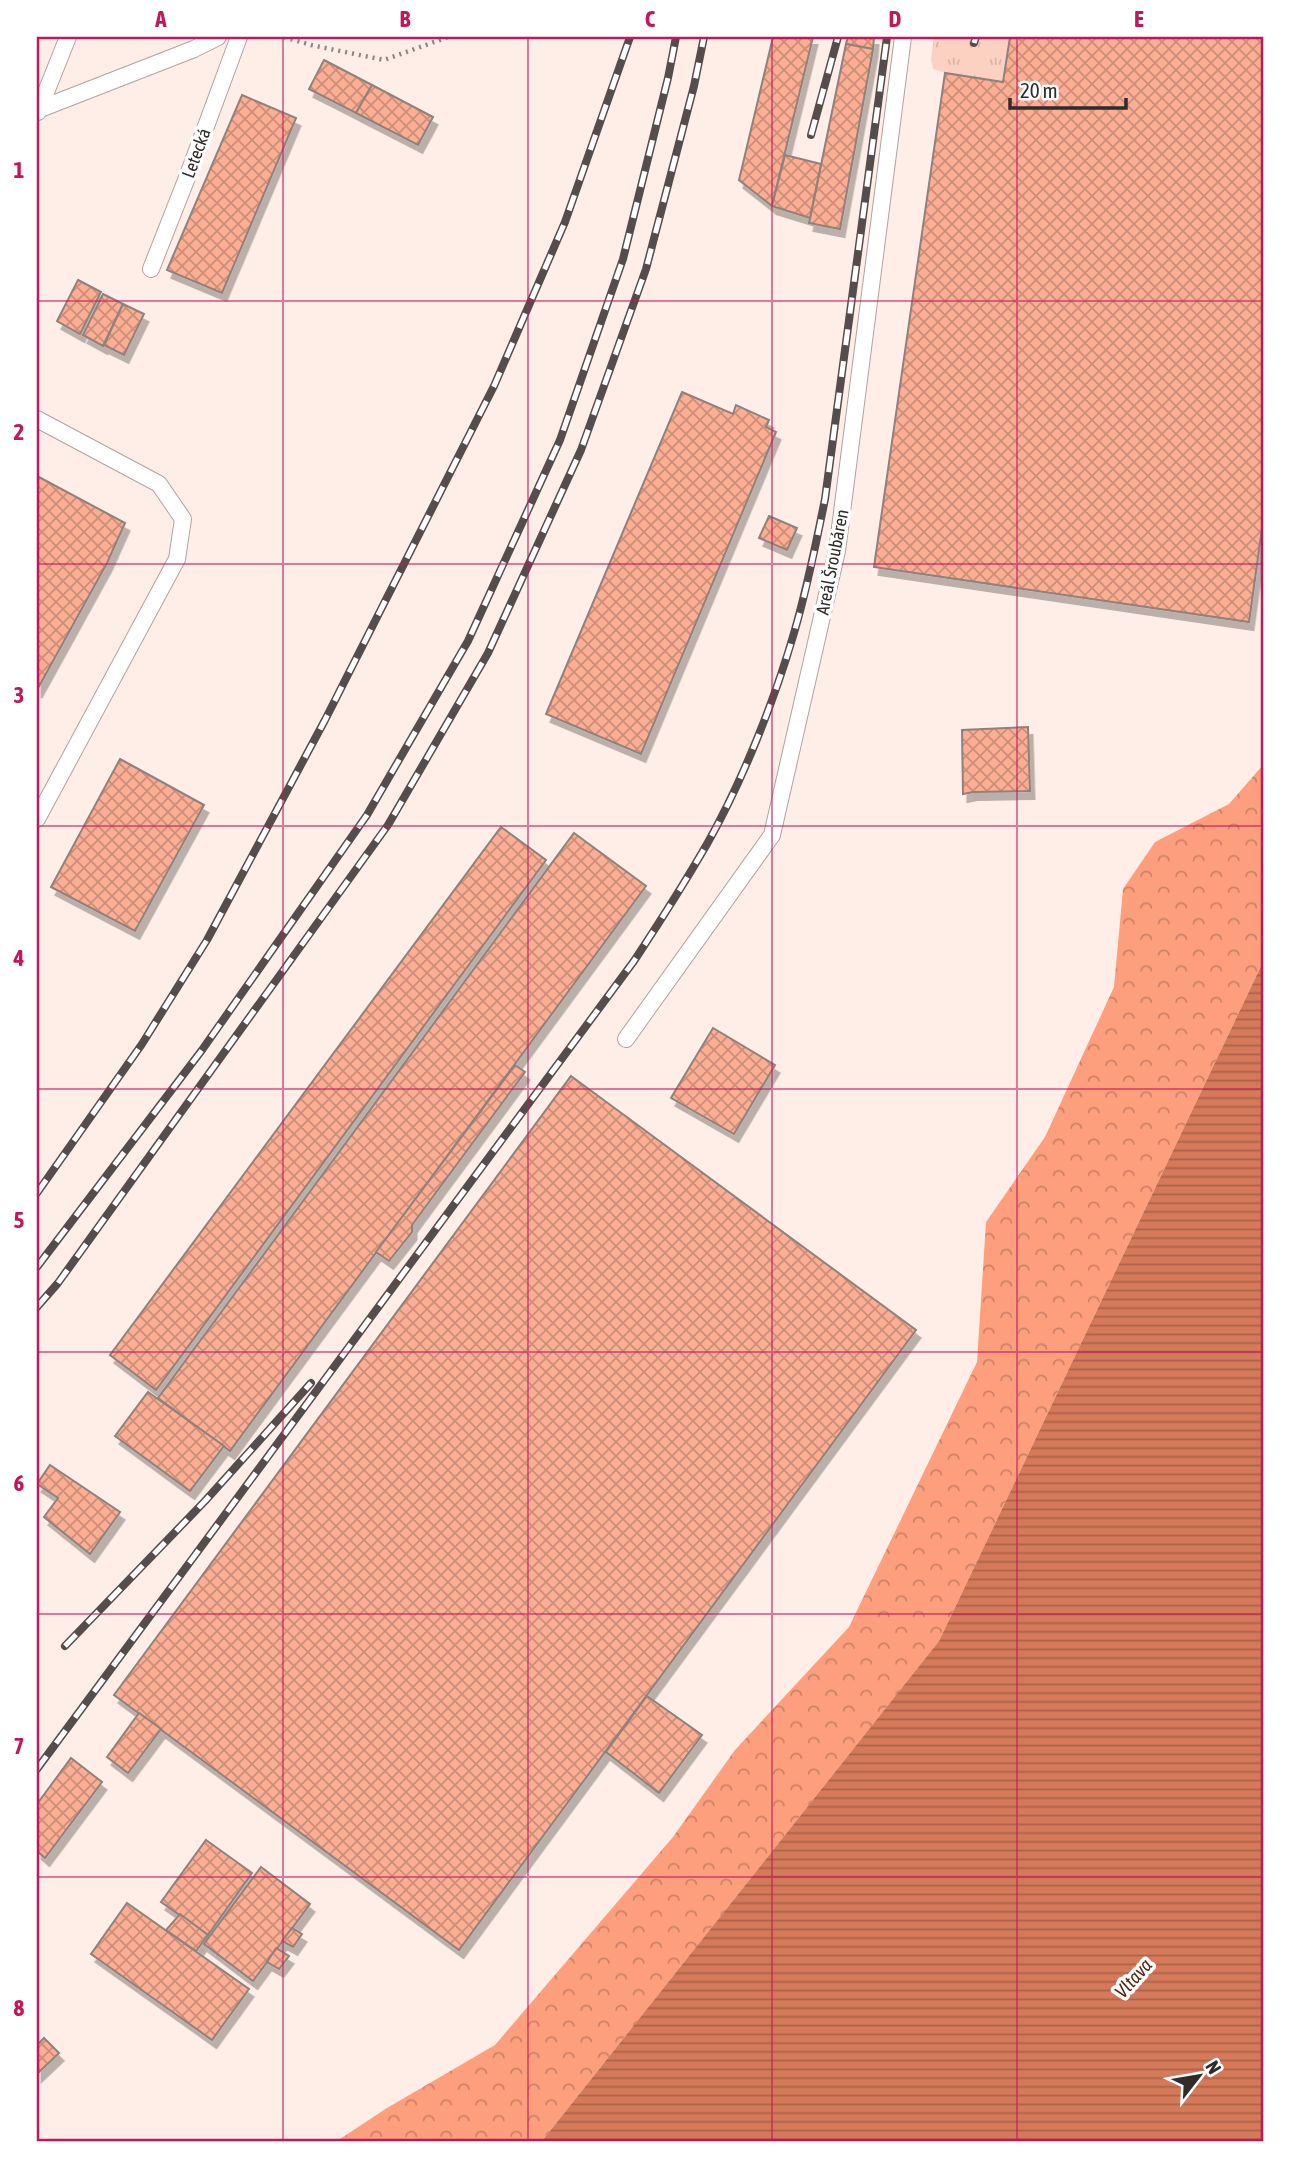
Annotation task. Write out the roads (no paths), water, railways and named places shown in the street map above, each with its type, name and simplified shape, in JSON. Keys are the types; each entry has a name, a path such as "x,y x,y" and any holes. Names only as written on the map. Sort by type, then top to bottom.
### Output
{"lane":[{"path":"38,112 68,37"},
{"path":"38,112 218,37"},
{"name":"Letecká","path":"150,269 239,37"},
{"name":"Areál Šroubáren","path":"625,1039 772,835 837,551 903,37"},
{"path":"37,419 159,484 183,519 177,559 37,819"}],"water":[{"name":"Vltava","path":"1263,962 1263,2141 542,2141 939,1641"}],"railway":[{"path":"37,1193 142,1044 207,940 325,720 494,386 565,222 630,37"},
{"path":"37,1267 202,1050 367,815 468,641 560,440 623,259 676,37"},
{"path":"37,1307 58,1283 388,825 488,653 581,450 646,269 694,86 704,37"},
{"path":"811,135 838,37"},
{"path":"37,1769 634,961 698,859 733,795 767,714 786,659 803,600 825,499 887,37"},
{"path":"974,43 976,37"},
{"path":"65,1646 205,1501 311,1383"}]}
